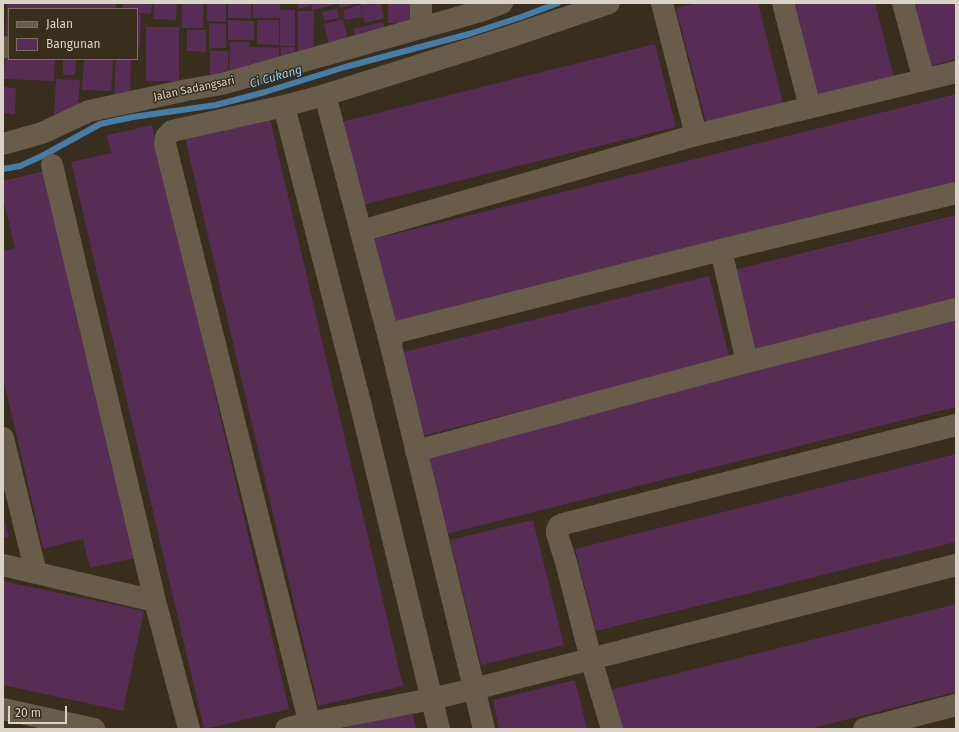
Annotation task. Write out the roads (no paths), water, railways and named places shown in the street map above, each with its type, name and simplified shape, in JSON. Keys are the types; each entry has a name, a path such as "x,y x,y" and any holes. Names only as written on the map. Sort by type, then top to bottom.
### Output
{"street":[{"path":"421,3 421,28"},
{"name":"Jalan Sadangsari","path":"3,144 42,133 89,111 222,84 421,28 502,3"},
{"path":"310,726 165,144 166,137 172,131 326,95 509,37 609,3"},
{"path":"662,3 696,135"},
{"path":"783,3 810,107"},
{"path":"903,3 924,80"},
{"path":"361,231 696,135 956,72"},
{"path":"326,95 391,346 484,729"},
{"path":"284,106 360,402 439,729"},
{"path":"52,165 155,601 189,729"},
{"path":"391,346 393,333 721,250 956,193"},
{"path":"721,250 747,362"},
{"path":"416,451 747,362 956,308"},
{"path":"612,729 591,659 566,562 557,534 558,526 956,425"},
{"path":"3,438 36,573"},
{"path":"3,565 155,601"},
{"path":"286,729 310,726 474,689 956,565"},
{"path":"864,729 956,705"},
{"path":"3,709 94,729"}],"waterway":[{"name":"Ci Cukang","path":"3,169 20,166 42,156 100,124 133,117 216,105 265,92 345,67 469,34 558,3"}]}
